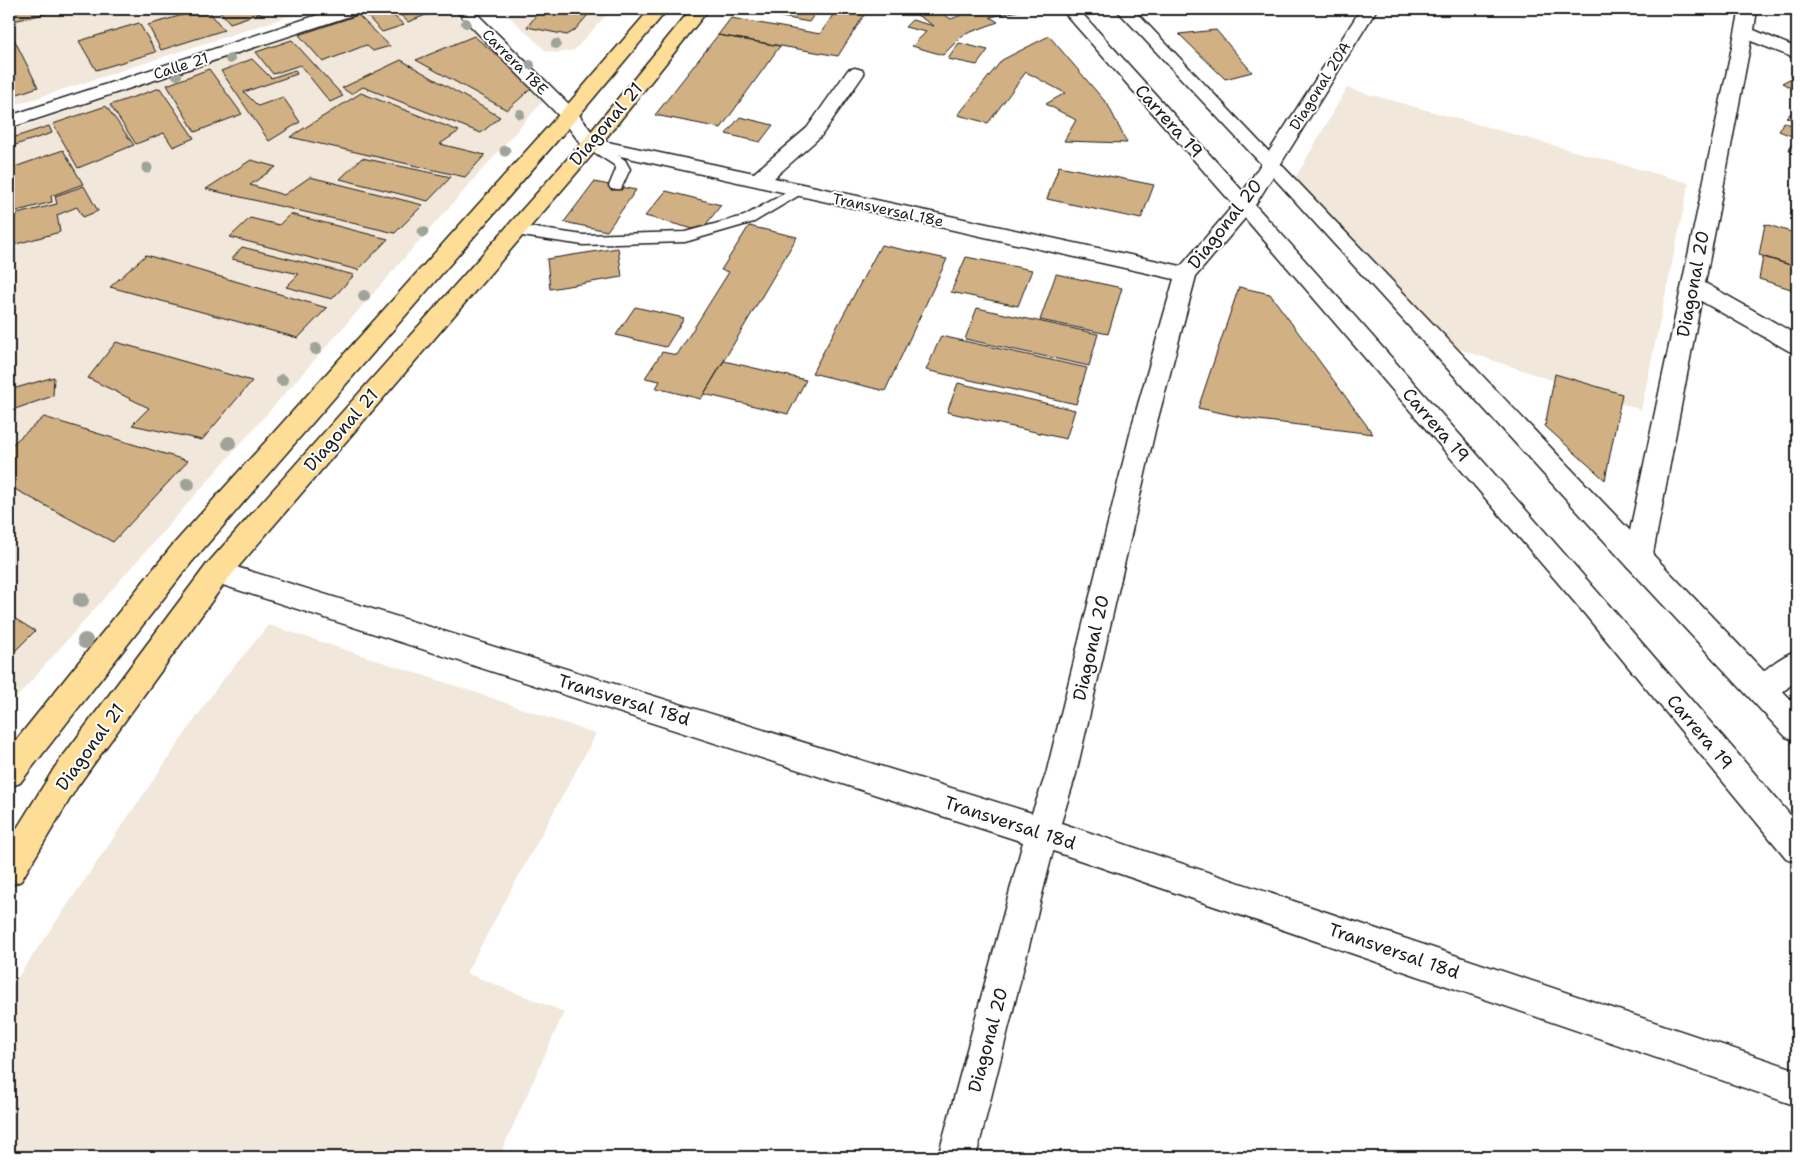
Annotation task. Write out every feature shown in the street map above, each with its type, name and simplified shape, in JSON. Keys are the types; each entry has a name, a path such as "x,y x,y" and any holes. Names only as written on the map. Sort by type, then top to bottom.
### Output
{"highway":[{"name":"Diagonal 21","path":"9,773 181,555 569,115 659,9"},
{"name":"Diagonal 21","path":"9,870 66,776 217,572 591,144 700,9"}],"street":[{"name":"Calle 21","path":"9,122 353,9"},
{"name":"Carrera 18E","path":"462,9 569,115 591,144"},
{"name":"Carrera 19","path":"1069,9 1245,205 1593,604 1797,847"},
{"path":"1124,9 1271,163 1638,559 1797,727"},
{"name":"Diagonal 20A","path":"1271,163 1369,9"},
{"name":"Diagonal 20","path":"1638,559 1749,9"},
{"path":"1744,32 1797,54"},
{"path":"758,181 814,132 855,74"},
{"name":"Transversal 18e","path":"591,144 1186,274"},
{"name":"Diagonal 20","path":"957,1157 1042,832 1061,774 1145,422 1186,274 1245,205 1271,163"},
{"path":"1692,286 1797,345"},
{"name":"Transversal 18d","path":"217,572 1042,832 1797,1088"},
{"path":"1764,690 1797,664"}],"lane":[{"path":"591,144 620,164 623,169 616,186"},
{"path":"515,230 583,240 685,237 749,219 798,190"},
{"path":"583,240 591,227"}],"shaded area":[{"path":"9,9 311,9 9,107"},
{"path":"371,9 448,9 545,90 543,101 9,706 9,131"},
{"path":"501,9 612,9 574,50 557,53 546,51"},
{"path":"1347,88 1689,183 1641,410 1459,349 1299,185 1296,177"},
{"path":"269,625 596,734 466,973 564,1012 499,1157 21,1157 9,1152 9,990 220,683"}],"building":[{"path":"9,9 48,9 49,13 9,22"},
{"path":"182,9 207,9 224,30 161,50 148,25 186,14"},
{"path":"218,9 272,9 230,23"},
{"path":"377,9 386,9 404,25 382,32 364,13"},
{"path":"394,9 441,9 408,22"},
{"path":"541,9 593,9 574,31 567,35 527,27"},
{"path":"739,9 818,9 809,22"},
{"path":"837,9 868,9 838,56 718,35 731,18 820,34"},
{"path":"925,9 934,9 951,19 977,9 1028,9 990,17 998,22 963,35 943,55 912,46 926,32 905,27 912,20 934,26 914,13"},
{"path":"358,15 390,46 373,51 366,45 323,62 299,35"},
{"path":"139,23 156,52 96,70 79,41"},
{"path":"9,29 38,87 12,96 9,91"},
{"path":"1216,30 1252,72 1225,79 1179,34"},
{"path":"718,35 780,46 721,128 655,115"},
{"path":"474,36 534,86 507,110 416,60"},
{"path":"1049,36 1108,105 1127,143 1064,141 1076,120 1046,104 1065,93 1026,72 988,123 958,115 1002,60"},
{"path":"292,40 343,96 330,102 300,65 273,74 256,52"},
{"path":"959,43 988,50 977,65 948,59"},
{"path":"252,59 271,78 295,70 297,74 244,92 258,106 283,97 300,122 269,141 221,71"},
{"path":"401,60 500,117 481,133 363,87 351,94 342,88"},
{"path":"209,69 242,114 195,132 167,85"},
{"path":"1797,75 1797,91 1782,83"},
{"path":"160,88 194,138 173,147 164,133 136,144 110,105"},
{"path":"361,93 459,131 440,144 485,155 465,177 290,137"},
{"path":"106,106 134,145 78,168 53,124"},
{"path":"1797,109 1797,122 1786,117"},
{"path":"740,117 773,125 760,142 726,134"},
{"path":"1783,122 1797,127 1797,153 1789,150 1794,137 1779,131"},
{"path":"49,126 52,133 9,147 9,139"},
{"path":"63,150 83,184 51,196 52,202 9,213 9,169"},
{"path":"362,158 451,177 428,201 340,179"},
{"path":"251,160 276,167 250,185 284,195 310,177 423,205 395,233 206,189"},
{"path":"1059,166 1154,185 1141,219 1047,199"},
{"path":"594,182 636,190 607,231 564,222"},
{"path":"84,186 98,211 83,217 77,207 57,215 60,232 9,246 9,216 57,204 55,196"},
{"path":"666,191 721,205 701,231 645,216"},
{"path":"290,214 388,239 358,270 230,237 250,218 279,225"},
{"path":"1765,224 1797,234 1797,267 1759,255"},
{"path":"749,226 797,237 701,399 656,388 660,381 645,378 662,352 677,355 729,272 721,270"},
{"path":"881,245 947,259 885,391 812,373"},
{"path":"242,247 354,275 332,299 286,287 299,274 232,259"},
{"path":"618,248 622,277 550,289 547,259"},
{"path":"146,255 327,308 298,338 110,287"},
{"path":"966,257 1032,270 1018,306 951,292"},
{"path":"1763,257 1797,267 1797,291 1759,279"},
{"path":"1056,274 1122,288 1108,334 1040,320"},
{"path":"1239,287 1270,294 1373,434 1250,419 1198,408"},
{"path":"635,307 684,318 666,347 616,335"},
{"path":"977,308 1098,334 1089,366 965,339"},
{"path":"941,336 1087,368 1076,404 926,370"},
{"path":"116,342 252,381 202,440 132,425 149,408 88,378"},
{"path":"724,361 806,380 788,414 704,394"},
{"path":"1555,374 1622,394 1605,480 1545,426"},
{"path":"54,377 53,396 9,411 9,390"},
{"path":"958,383 1075,410 1066,439 947,412"},
{"path":"44,417 188,461 113,542 9,486 9,447"},
{"path":"9,615 35,631 9,657"}]}
